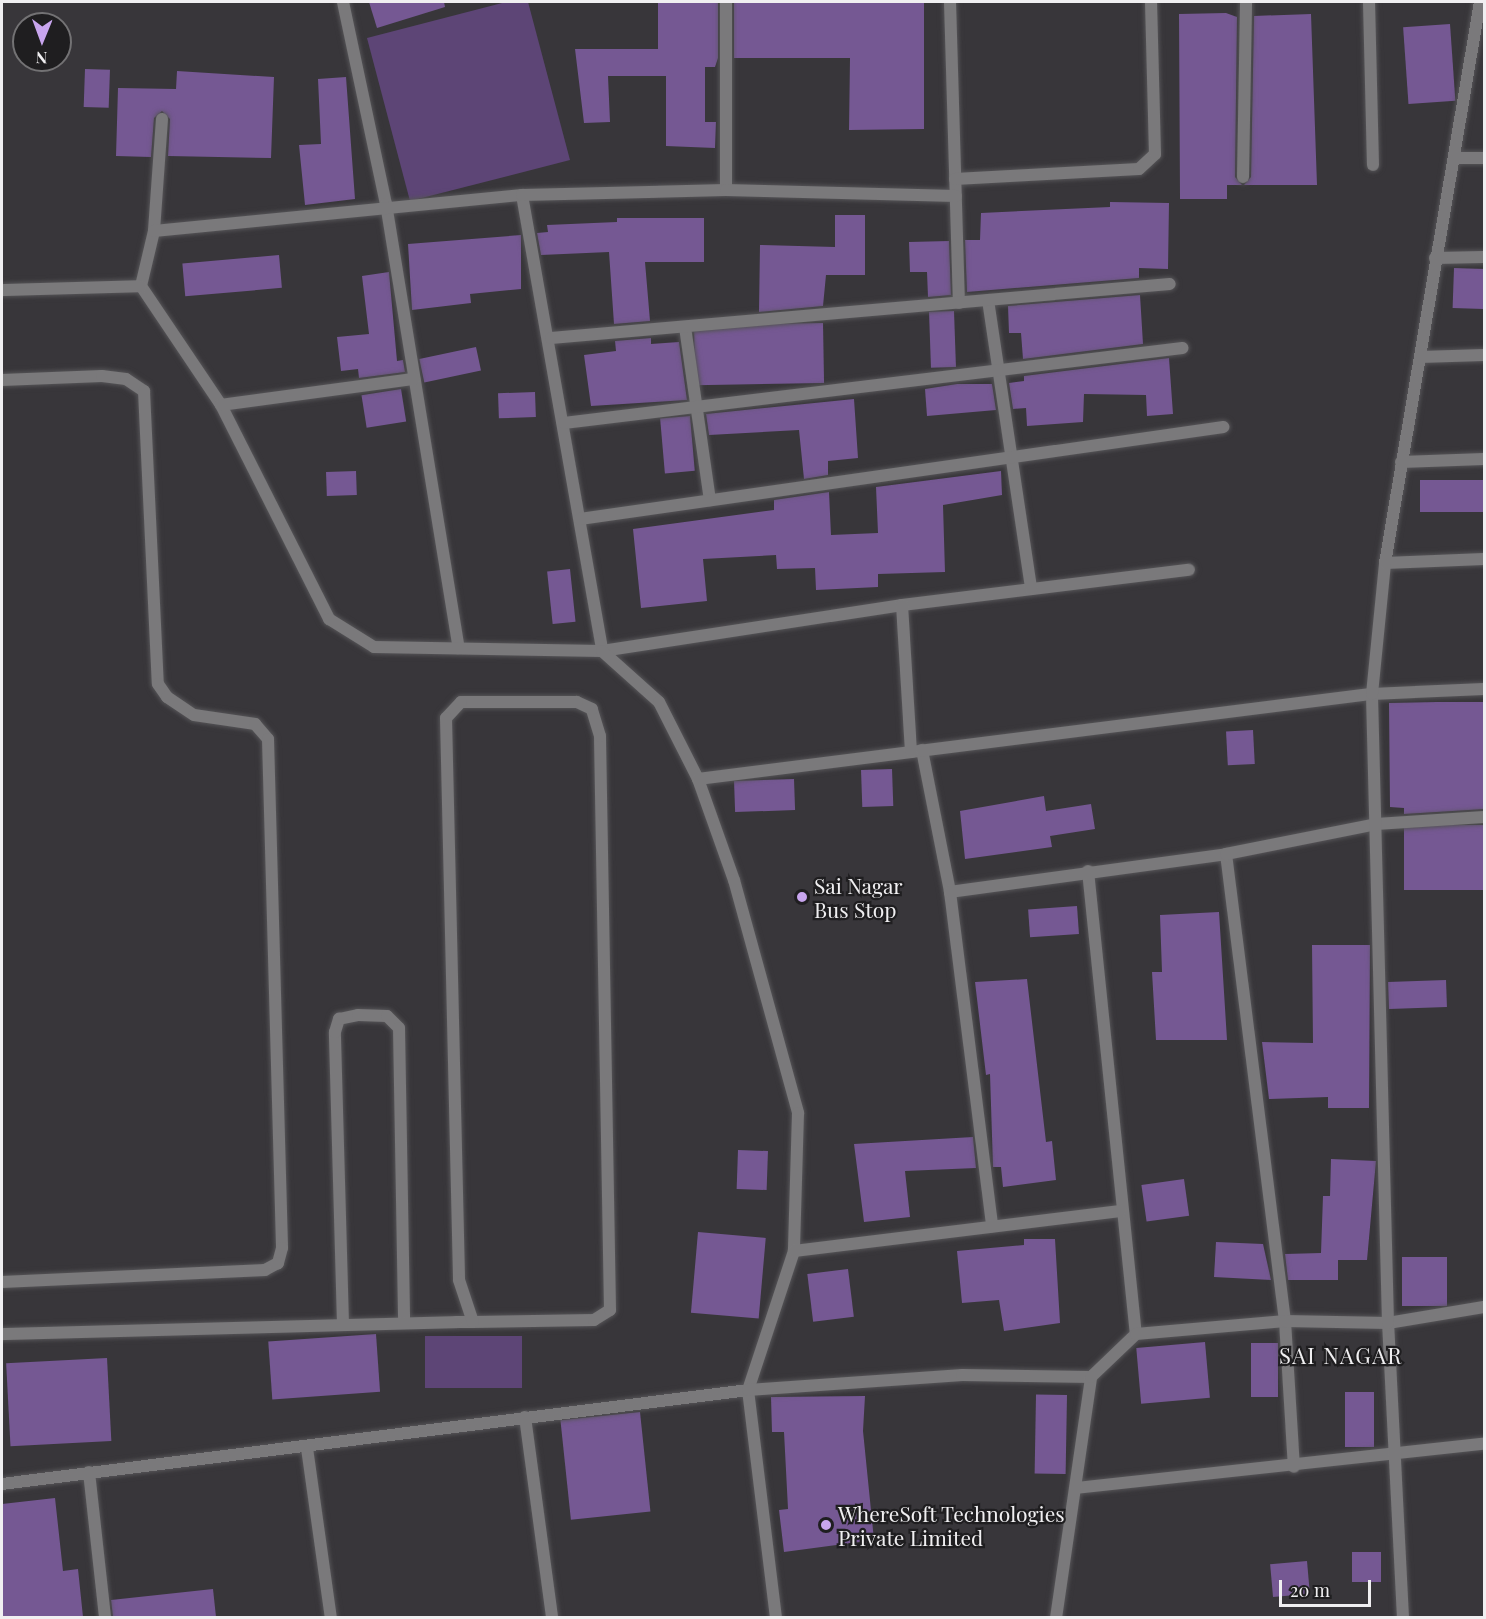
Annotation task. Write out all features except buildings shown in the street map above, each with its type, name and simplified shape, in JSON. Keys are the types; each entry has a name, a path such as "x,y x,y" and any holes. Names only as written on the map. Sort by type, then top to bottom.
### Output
{"street":[{"path":"343,2 386,204 459,648"},
{"path":"726,2 726,190"},
{"path":"950,2 959,303"},
{"path":"955,179 1139,169 1155,154 1151,2"},
{"path":"1243,177 1246,2"},
{"path":"1369,2 1372,165"},
{"path":"1403,1617 1388,1323 1372,694 1385,563 1435,258 1472,62 1480,2"},
{"path":"1472,62 1485,62"},
{"path":"162,119 153,231 141,286 221,405 329,619 374,647 602,651 902,605 1189,570"},
{"path":"1454,158 1485,158"},
{"path":"153,231 386,204 522,195 726,190 956,196"},
{"path":"522,195 551,338 602,651 659,702 698,779 734,880 798,1113 794,1251 748,1390 776,1617"},
{"path":"1435,258 1485,258"},
{"path":"551,338 1170,284"},
{"path":"2,290 141,286"},
{"path":"988,300 1015,455 1031,589"},
{"path":"685,327 710,500"},
{"path":"564,423 1182,348"},
{"path":"1420,357 1485,355"},
{"path":"2,380 102,376 126,380 144,391 158,684 167,697 194,715 255,724 268,740 282,1248 278,1263 265,1270 2,1281"},
{"path":"221,405 414,379"},
{"path":"580,519 1223,427"},
{"path":"1401,462 1485,459"},
{"path":"1385,563 1485,559"},
{"path":"902,605 917,751 950,892 992,1226"},
{"path":"698,779 1372,694 1485,689"},
{"path":"2,1334 404,1322 473,1322 594,1320 610,1310 600,736 592,709 577,702 461,702 446,718 459,1280 473,1322"},
{"path":"950,892 1088,871 1226,854 1376,824 1485,817"},
{"path":"1226,854 1285,1321 1294,1467"},
{"path":"1088,871 1121,1211 1136,1334"},
{"path":"344,1324 335,1032 339,1019 358,1015 387,1016 399,1028 404,1322"},
{"path":"794,1251 1121,1211"},
{"path":"1065,1617 1056,1617 1090,1377 1136,1334 1285,1321 1388,1323 1485,1307"},
{"path":"2,1484 307,1448 525,1417 748,1390 962,1375 1090,1377"},
{"path":"525,1417 552,1617"},
{"path":"1076,1488 1394,1457 1485,1444"},
{"path":"307,1448 331,1617"},
{"path":"89,1472 105,1617"}],"shaded area":[{"path":"506,2 528,2 570,160 410,201 367,38"},
{"path":"425,1336 522,1336 522,1388 425,1388"}],"place":[{"name":"Sai Nagar Bus Stop","path":"802,897"},
{"name":"WhereSoft Technologies Private Limited","path":"826,1525"}],"district":[{"name":"SAI NAGAR","path":"1341,1356"}]}
